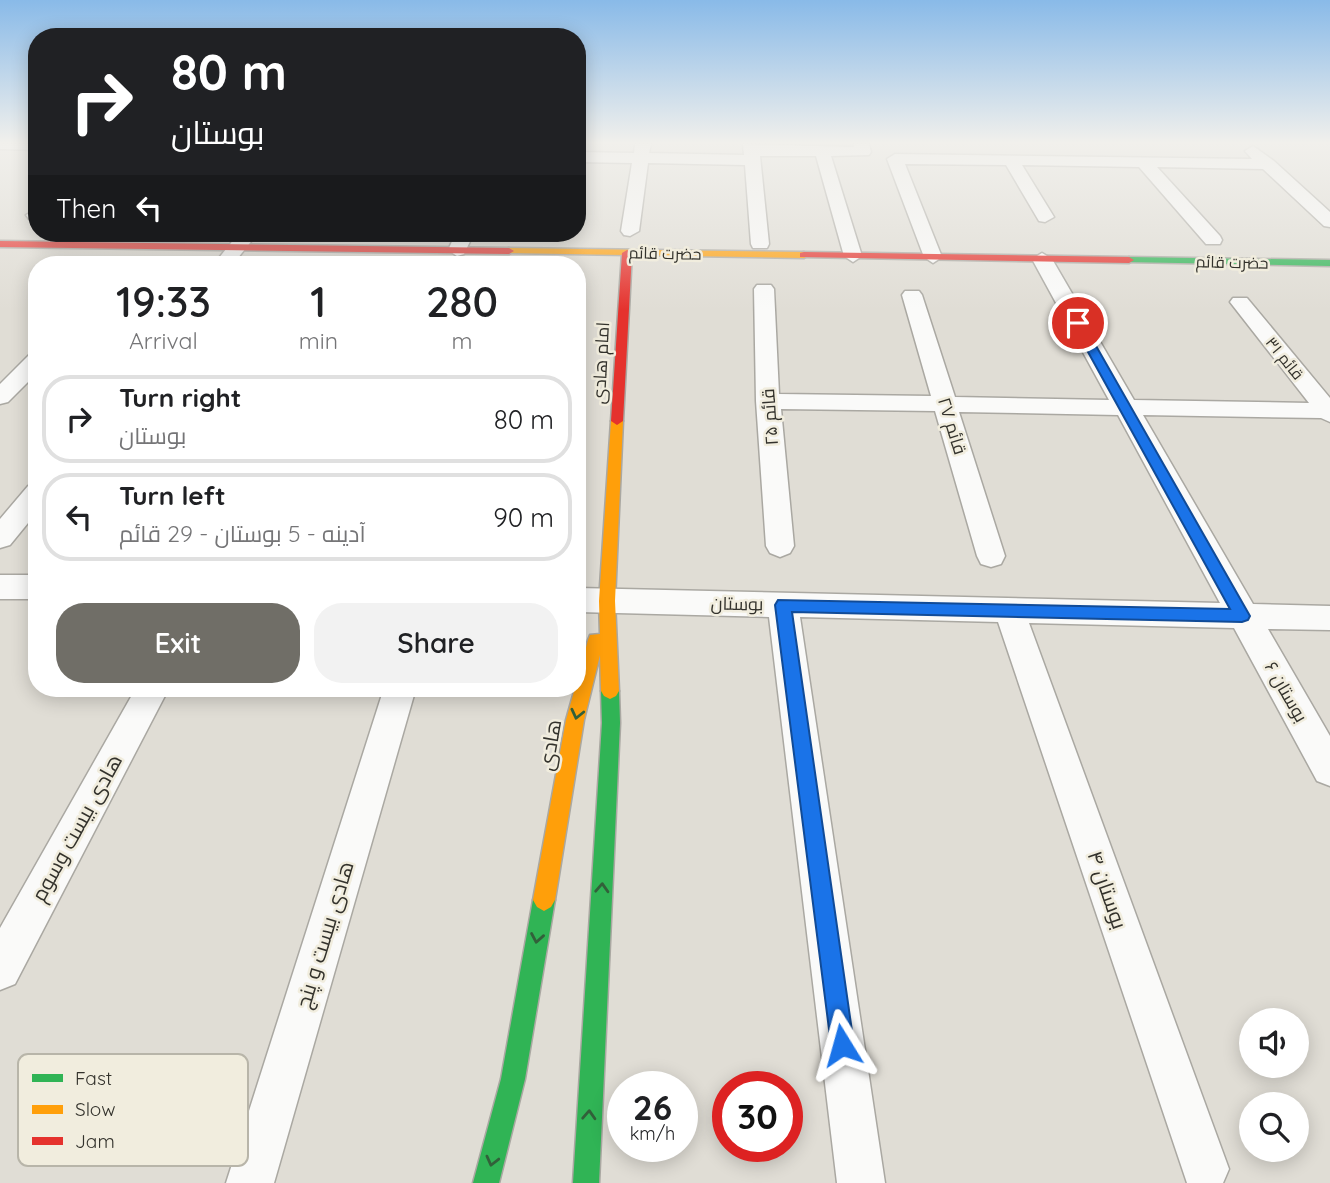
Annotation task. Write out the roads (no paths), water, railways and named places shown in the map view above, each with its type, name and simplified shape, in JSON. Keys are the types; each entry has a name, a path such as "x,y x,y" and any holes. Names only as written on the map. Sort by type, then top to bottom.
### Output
{"street":[{"path":"631,231 635,199"},
{"path":"756,199 760,243"},
{"path":"836,199 853,256"},
{"path":"911,199 933,257"},
{"path":"1035,199 1045,216"},
{"path":"1176,199 1213,240"},
{"path":"1306,199 1330,222"},
{"name":"حضرت قائم","path":"0,244 122,242"},
{"path":"230,256 241,242"},
{"name":"حضرت قائم","path":"461,242 627,253 1330,263"},
{"name":"امام هادی","path":"592,600 627,253"},
{"name":"بوستان ۶","path":"1042,259 1330,769"},
{"name":"قائم ۲۵","path":"764,289 768,401 780,546"},
{"name":"قائم ۲۷","path":"912,295 990,556"},
{"name":"قائم ۳۱","path":"1240,302 1329,413"},
{"path":"13,387 28,370"},
{"path":"768,401 1329,413"},
{"path":"0,538 28,504"},
{"path":"0,587 28,587"},
{"path":"586,1183 611,723 592,600"},
{"name":"بوستان","path":"592,600 1330,618"},
{"name":"هادی","path":"586,642 592,600"},
{"path":"783,605 861,1183"},
{"name":"بوستان ۴","path":"1009,610 1205,1169"},
{"name":"هادی بیست وسوم","path":"0,969 148,697"},
{"name":"هادی بیست و پنج","path":"250,1183 397,697"},
{"name":"هادی","path":"486,1183 513,1079 578,697"}]}
